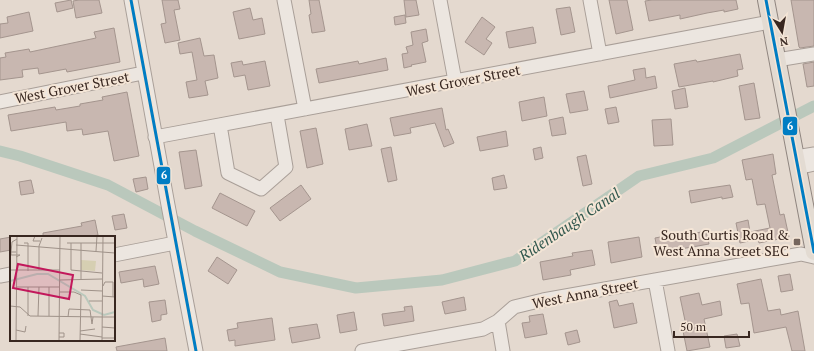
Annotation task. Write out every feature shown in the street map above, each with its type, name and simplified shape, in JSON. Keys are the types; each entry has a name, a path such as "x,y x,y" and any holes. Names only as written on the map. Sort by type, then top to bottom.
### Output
{"main road":[{"path":"766,0 814,252"}],"street":[{"path":"131,0 143,72 196,351"},
{"path":"284,0 305,109"},
{"path":"440,0 455,81"},
{"path":"590,0 600,54"},
{"name":"West Grover Street","path":"156,137 770,22"},
{"path":"777,60 814,54"},
{"name":"West Grover Street","path":"0,102 143,72"},
{"path":"220,125 228,173 261,189 286,168 277,114"},
{"path":"797,162 814,154"},
{"path":"797,162 814,164"},
{"path":"115,255 175,243"},
{"name":"West Anna Street","path":"362,351 483,328 498,321 505,313 514,307 536,302 801,254 814,257"},
{"path":"0,276 10,274"},
{"path":"655,280 668,351"},
{"path":"498,321 503,351"}],"building":[{"path":"71,0 73,8 57,12 55,3"},
{"path":"99,0 102,13 76,18 73,1"},
{"path":"162,0 178,0 180,9 174,10 180,40 165,43 161,24 166,23"},
{"path":"309,0 319,0 325,31 312,33 309,15 311,14"},
{"path":"404,0 416,0 419,15 406,17"},
{"path":"609,0 627,0 633,30 616,34"},
{"path":"736,0 738,9 724,12 724,10 680,19 680,15 649,21 645,1"},
{"path":"791,0 814,0 814,46 799,47"},
{"path":"570,7 575,32 561,35 556,9"},
{"path":"250,8 253,20 262,18 265,34 239,39 233,12"},
{"path":"29,12 33,31 0,38 0,24 8,23 7,17"},
{"path":"405,15 406,23 395,25 394,17"},
{"path":"482,17 495,27 486,39 492,43 484,55 465,42"},
{"path":"533,27 536,43 509,48 506,32"},
{"path":"114,28 120,62 67,72 66,69 39,74 38,68 22,70 23,77 0,80 0,58 6,57 5,53 29,49 30,52 96,38 94,32"},
{"path":"426,29 428,41 422,43 426,62 404,68 402,54 408,53 406,47 413,45 411,32"},
{"path":"200,38 204,56 214,55 218,78 205,81 208,95 189,98 186,82 197,80 192,52 180,54 178,43"},
{"path":"740,54 743,69 737,70 738,76 713,82 679,87 674,64 696,60 697,62"},
{"path":"386,58 388,70 319,83 316,69 358,61 359,64"},
{"path":"242,61 243,65 265,61 270,86 248,90 245,75 234,77 231,63"},
{"path":"814,62 814,86 807,87 803,64"},
{"path":"645,68 646,78 655,76 657,88 610,98 608,86 635,80 633,70"},
{"path":"754,83 760,118 745,120 739,86"},
{"path":"685,88 688,107 675,109 672,91"},
{"path":"584,91 588,110 570,113 566,94"},
{"path":"127,92 139,156 114,161 108,131 83,135 82,129 67,131 66,122 11,131 8,115 55,107 56,110 80,106 80,104 103,100 102,97"},
{"path":"544,97 547,116 522,121 519,102"},
{"path":"616,107 619,122 608,124 605,109"},
{"path":"442,108 446,130 448,129 454,143 444,147 435,123 410,128 411,133 394,136 390,118"},
{"path":"563,117 566,134 552,136 549,120"},
{"path":"671,119 673,145 654,146 652,120"},
{"path":"367,124 372,146 349,150 345,129"},
{"path":"316,128 323,164 307,168 300,131"},
{"path":"506,131 508,146 480,151 477,137"},
{"path":"391,147 397,180 388,182 381,149"},
{"path":"541,147 543,158 535,160 533,149"},
{"path":"196,150 202,186 185,189 179,152"},
{"path":"773,154 776,174 772,175 780,215 784,214 789,237 759,243 758,239 740,243 736,223 748,220 750,232 770,228 765,204 757,205 752,179 746,180 742,160"},
{"path":"586,155 592,184 583,186 577,157"},
{"path":"504,175 507,188 494,190 492,178"},
{"path":"146,177 148,189 136,192 133,179"},
{"path":"31,180 34,193 21,195 19,182"},
{"path":"301,185 311,199 280,221 270,208"},
{"path":"730,185 733,197 722,199 722,197 691,203 689,191"},
{"path":"220,193 255,211 247,226 212,208"},
{"path":"124,214 127,228 115,230 112,216"},
{"path":"95,220 98,235 43,236 43,233 82,226 81,223"},
{"path":"706,231 709,244 658,253 655,238 676,234 676,237"},
{"path":"10,237 10,250 0,252 0,239"},
{"path":"639,237 642,257 611,263 608,242"},
{"path":"592,250 595,265 570,270 571,275 543,280 540,262 573,256 572,253"},
{"path":"217,257 237,270 228,284 208,271"},
{"path":"155,266 159,284 144,287 143,279 121,283 119,272"},
{"path":"790,274 793,290 781,292 778,276"},
{"path":"761,279 768,311 780,309 781,315 798,311 805,351 792,351 786,327 754,333 749,303 741,304 737,284"},
{"path":"699,293 702,305 720,301 722,315 704,319 710,347 687,351 683,331 687,330 680,297"},
{"path":"464,297 466,310 445,314 442,302"},
{"path":"165,300 167,314 161,315 161,320 152,322 149,302"},
{"path":"617,300 619,306 633,303 637,323 614,328 609,302"},
{"path":"412,306 414,321 384,326 382,314 405,311 404,307"},
{"path":"354,312 357,330 340,333 337,315"},
{"path":"543,314 547,334 525,338 522,323 530,322 529,316"},
{"path":"272,318 275,340 235,346 235,340 229,341 227,330 238,328 237,323"},
{"path":"317,324 320,338 292,343 289,328"},
{"path":"577,330 580,342 568,345 565,333"},
{"path":"737,334 740,346 726,348 724,336"},
{"path":"165,338 167,351 117,351 116,347"}],"waterway":[{"name":"Ridenbaugh Canal","path":"0,151 20,156 108,185 195,231 280,272 356,288 442,280 515,261 639,176 713,158 814,106"}],"transit line":[{"name":"6","path":"131,0 196,351"},
{"name":"6","path":"766,0 814,252"}],"place":[{"name":"South Curtis Road & West Anna Street SEC","path":"797,242"}]}
